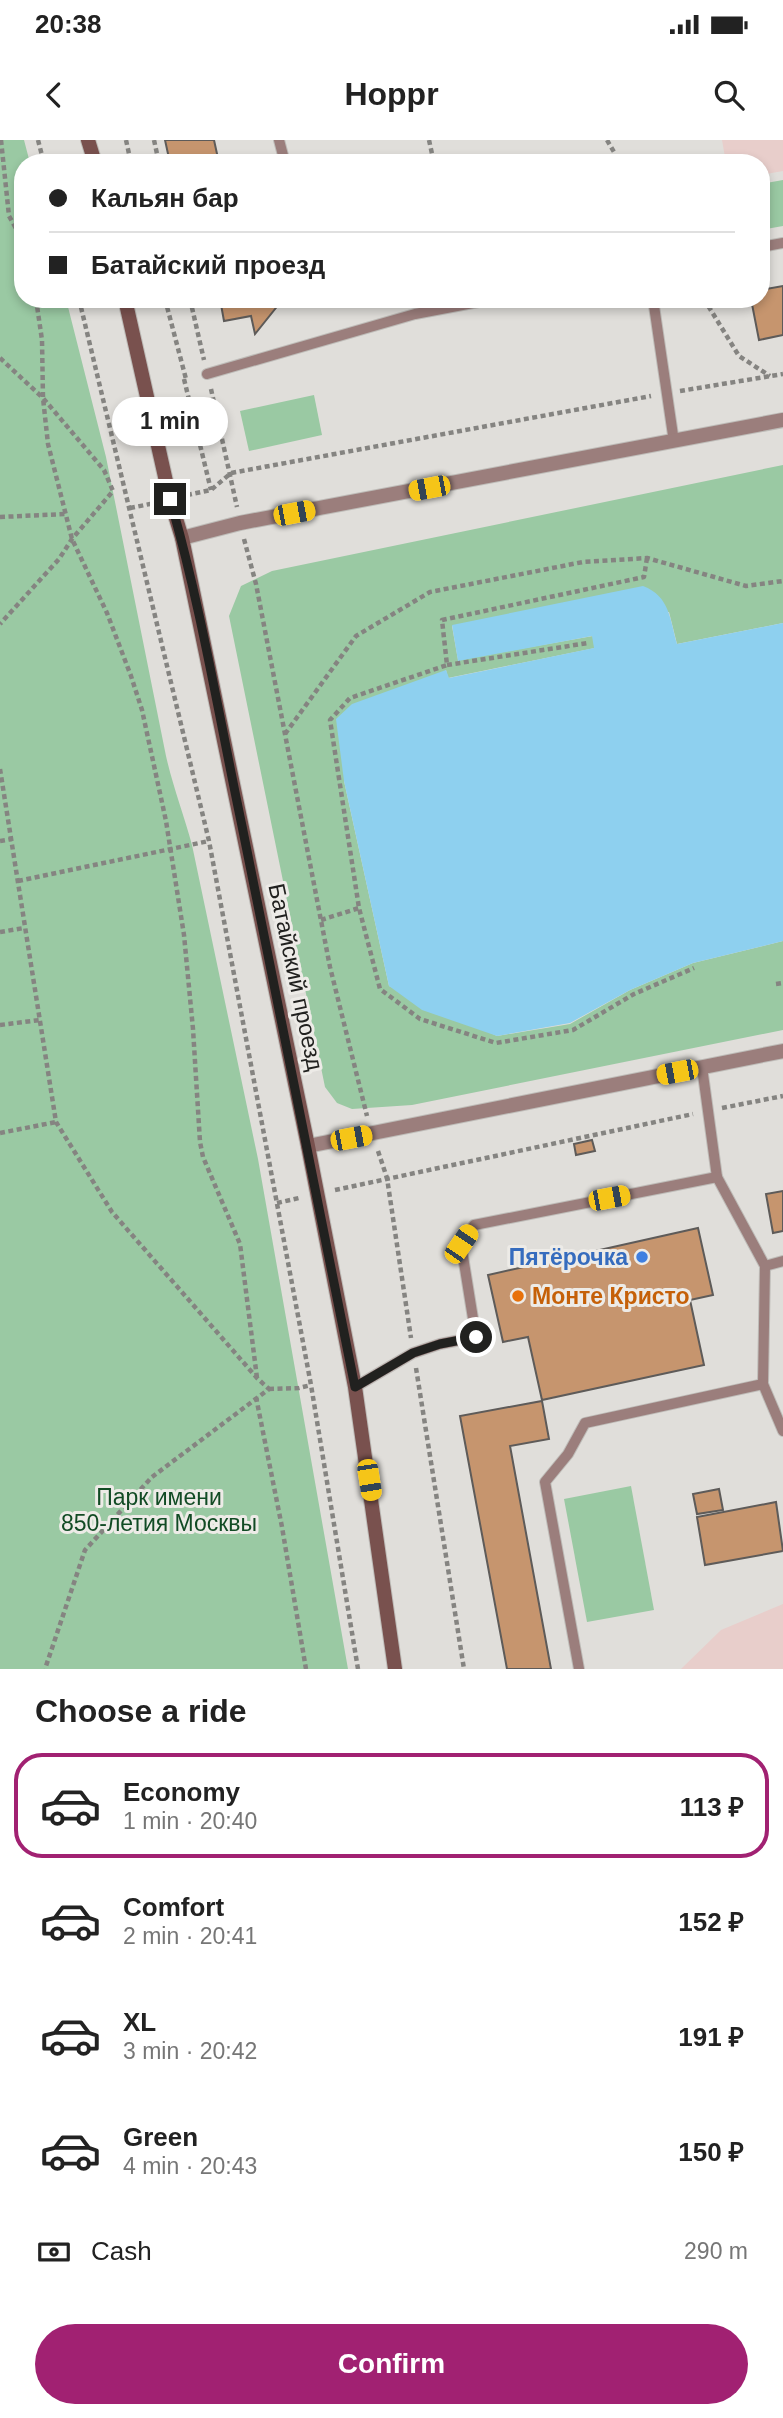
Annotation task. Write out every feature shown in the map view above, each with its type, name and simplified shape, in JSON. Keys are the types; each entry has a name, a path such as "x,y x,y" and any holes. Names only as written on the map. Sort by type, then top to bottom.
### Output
{"main road":[{"name":"Батайский проезд","path":"127,308 170,499 182,538 308,1146 355,1387 395,1669"}],"street":[{"path":"182,538 240,523 783,420"},
{"path":"308,1146 783,1051"}],"lane":[{"path":"207,374 415,314 447,308"},
{"path":"654,308 674,442"},
{"path":"702,1067 717,1177 765,1266 763,1384 783,1431"},
{"path":"355,1387 413,1353 476,1337 461,1244 474,1225 717,1177"},
{"path":"765,1266 783,1261"},
{"path":"579,1669 545,1482 568,1454 585,1423 763,1384"}],"path":[{"path":"1,140 9,216 14,225"},
{"path":"37,308 42,340 43,398 48,444 72,539 107,613 142,710 172,850 184,935 200,1142 203,1157 240,1244 257,1378"},
{"path":"81,308 209,841 311,1385 358,1669"},
{"path":"167,308 211,490"},
{"path":"193,308 256,584 330,967 372,1133 387,1178 464,1669"},
{"path":"709,308 738,356 770,376"},
{"path":"0,358 43,398 104,470 113,491 72,539 59,559 0,624"},
{"path":"184,379 207,374"},
{"path":"231,473 783,374"},
{"path":"0,517 66,514"},
{"path":"285,734 356,636 429,592 583,562 647,558 746,586 783,581"},
{"path":"447,666 442,620 644,577 647,558"},
{"path":"588,643 447,666 350,698 330,720 359,908 380,989 421,1019 496,1043 573,1030 634,994 694,968"},
{"path":"0,769 56,1122 112,1212 257,1378 269,1388"},
{"path":"0,841 12,839"},
{"path":"18,881 209,841"},
{"path":"321,920 359,908"},
{"path":"0,932 24,928"},
{"path":"776,985 783,983"},
{"path":"0,1025 40,1020"},
{"path":"317,1194 783,1096"},
{"path":"0,1133 56,1122"},
{"path":"45,1669 85,1550 152,1477 269,1388 299,1388 311,1385"},
{"path":"256,1397 306,1669"}],"shaded area":[{"path":"722,140 783,140 783,171 770,173 770,154 724,154"},
{"path":"783,1604 783,1669 681,1669 721,1630"}],"green space":[{"name":"Парк имени 850-летия Москвы","path":"0,140 24,140 28,154 14,154 14,308 68,308 106,457 166,756 192,845 258,1159 348,1669 0,1669"},
{"path":"783,180 783,226 770,228 770,182"},
{"path":"314,395 322,435 249,451 240,411"},
{"path":"783,465 783,623 677,644 669,612 452,626 458,660 593,636 595,648 448,678 446,670 344,781 389,986 497,1036 570,1024 630,990 693,963 783,941 783,1030 412,1105 352,1109 337,1103 325,1087 229,616 241,586 272,571"},
{"path":"631,1486 654,1610 587,1622 564,1499"}],"water":[{"path":"643,586 652,590 664,602 677,644 783,623 783,941 693,963 630,990 570,1023 497,1036 422,1010 389,986 344,781 336,719 352,704 446,670 449,678 594,648 592,636 458,661 452,625"}],"building":[{"path":"165,140 214,140 217,154 168,154"},
{"path":"783,286 783,335 759,340 753,308 770,308 770,288"},
{"path":"222,308 276,308 255,334 251,316 224,321"},
{"path":"592,1140 595,1151 576,1155 574,1144"},
{"path":"783,1191 783,1231 773,1233 766,1194"},
{"path":"698,1228 713,1295 690,1300 704,1365 542,1400 528,1337 503,1342 488,1275"},
{"path":"542,1401 549,1439 510,1446 551,1669 507,1669 460,1416"},
{"path":"719,1489 723,1510 697,1514 693,1494"},
{"path":"776,1502 783,1551 705,1565 697,1517"}],"place":[{"name":"Пятёрочка","path":"642,1257"},
{"name":"Монте Кристо","path":"518,1296"}],"route":[{"path":"170,499 182,538 355,1387 413,1353 476,1337"}]}
